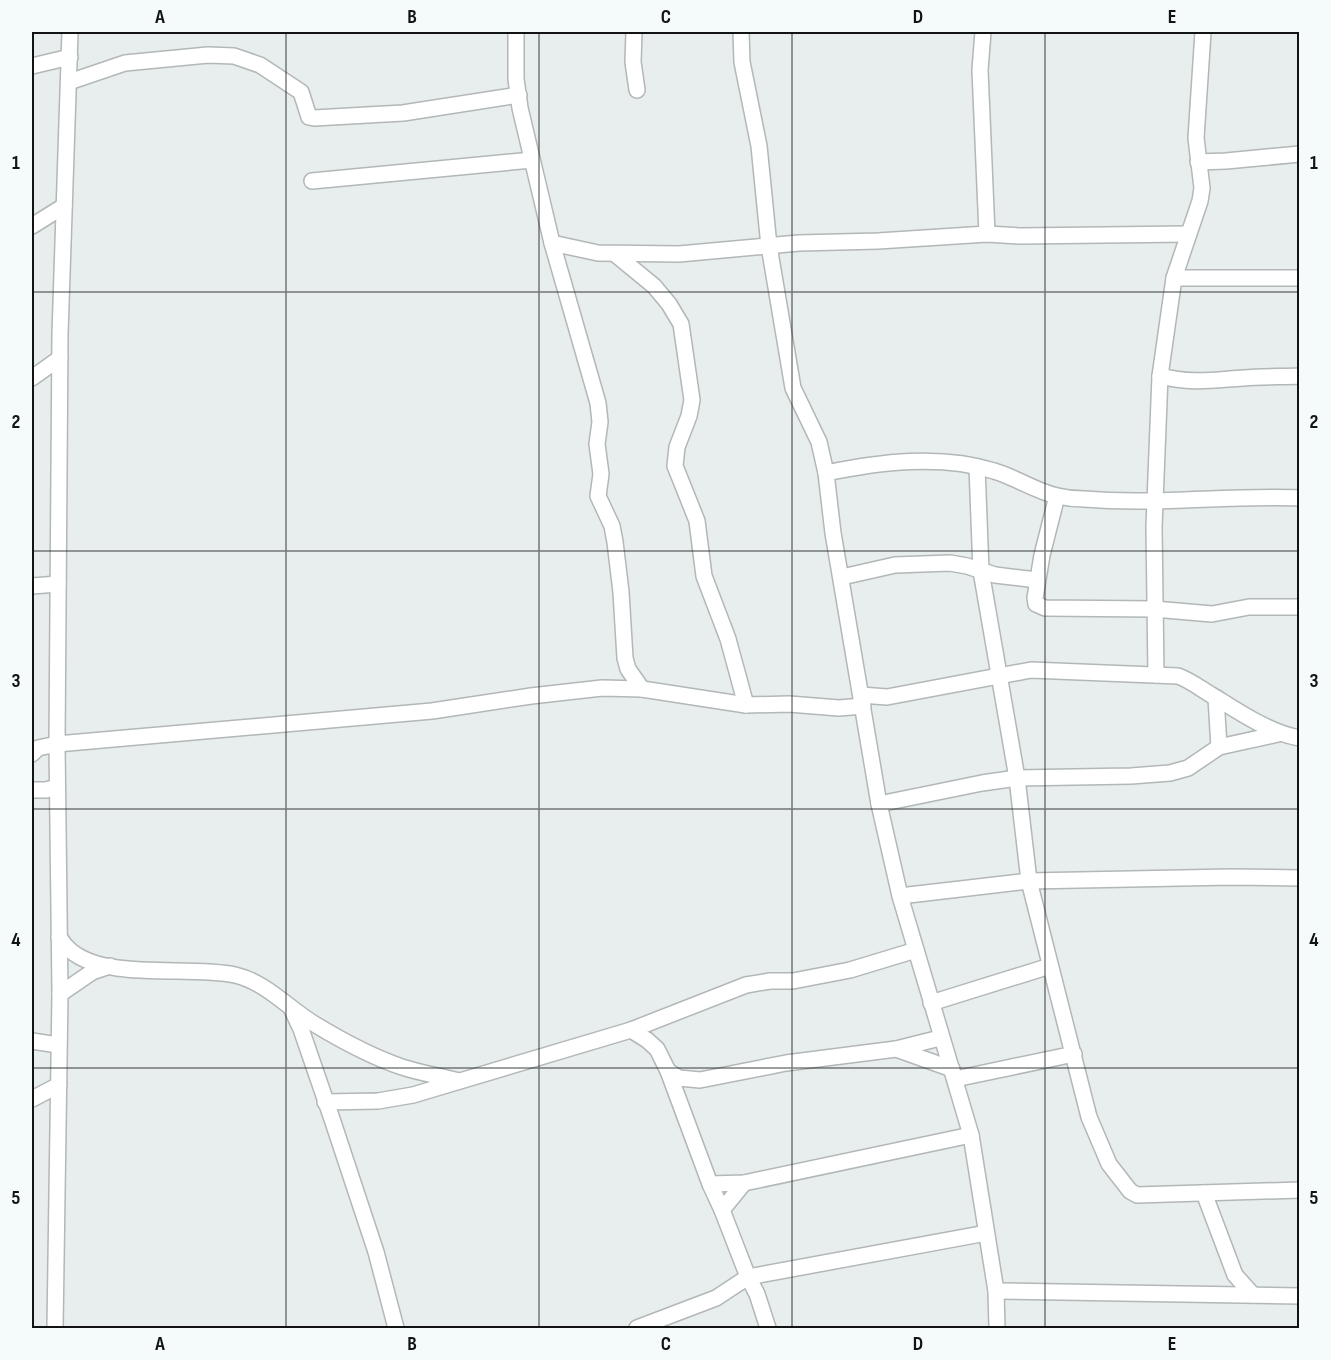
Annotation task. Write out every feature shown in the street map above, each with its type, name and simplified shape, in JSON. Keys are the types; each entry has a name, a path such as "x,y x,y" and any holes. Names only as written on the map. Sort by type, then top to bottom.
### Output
{"street":[{"path":"55,1329 60,994 57,744 60,358 70,32"},
{"path":"516,32 516,79 532,160 552,243 598,403 600,422 597,444 601,474 598,496 612,526 615,542 625,658 628,669 642,689"},
{"path":"634,32 633,62 637,90"},
{"path":"741,32 742,62 759,146 769,246 793,388 819,442 826,473 833,533 879,804 900,896 940,1038 971,1135 996,1291 997,1329"},
{"path":"983,32 981,80 987,234"},
{"path":"1156,675 1155,502 1160,376 1174,278 1201,194 1196,138 1203,32"},
{"path":"69,82 125,63 184,57 234,56 260,65 301,92 309,117 314,118 403,113 519,95"},
{"path":"32,66 70,57"},
{"path":"1198,162 1299,154"},
{"path":"312,180 532,160"},
{"path":"32,226 64,206"},
{"path":"552,243 577,250 615,254 679,254 799,243 987,234 1020,236 1188,234"},
{"path":"615,254 654,286 669,304 681,324 692,400 689,416 677,447 675,466 697,521 704,576 728,639 746,705"},
{"path":"1174,278 1299,278"},
{"path":"32,378 60,358"},
{"path":"1160,376 1177,381 1204,382 1299,376"},
{"path":"826,473 879,464 938,461 992,470 1057,496 1155,502 1299,498"},
{"path":"977,467 981,571 1017,778 1029,881 1082,1092 1109,1164 1130,1191 1137,1195 1299,1190"},
{"path":"1057,496 1037,580 1036,604 1045,608 1154,609 1212,614 1249,607 1299,607"},
{"path":"842,577 895,565 950,563 981,571 1037,580"},
{"path":"32,586 58,584"},
{"path":"32,754 38,748 57,744 432,711 602,688 642,689 746,705 789,704 839,708 862,700 1030,670 1178,676 1188,679 1278,734 1299,738"},
{"path":"1216,698 1219,747"},
{"path":"879,804 1017,778 1170,773 1188,768 1219,747 1278,734"},
{"path":"32,790 57,787"},
{"path":"900,896 1029,881 1299,878"},
{"path":"59,937 70,951 82,958 110,966 155,971 233,974 247,978 262,986 318,1027 377,1058 459,1081"},
{"path":"326,1102 378,1101 412,1095 632,1030 746,985 770,981 793,981 850,970 916,950"},
{"path":"60,994 93,972 110,966"},
{"path":"931,1003 1050,966"},
{"path":"292,1010 301,1029 376,1252 396,1329"},
{"path":"632,1030 657,1049 668,1071 710,1184 760,1302 768,1329"},
{"path":"668,1071 679,1078 700,1080 786,1063 896,1049 940,1038"},
{"path":"32,1041 58,1045"},
{"path":"896,1049 953,1074 1074,1054"},
{"path":"32,1099 59,1085"},
{"path":"333,1122 344,1103"},
{"path":"710,1184 744,1183 971,1135"},
{"path":"722,1210 744,1183"},
{"path":"1204,1193 1235,1275 1253,1295"},
{"path":"637,1329 716,1298 748,1277 986,1233"},
{"path":"996,1291 1299,1296"}]}
